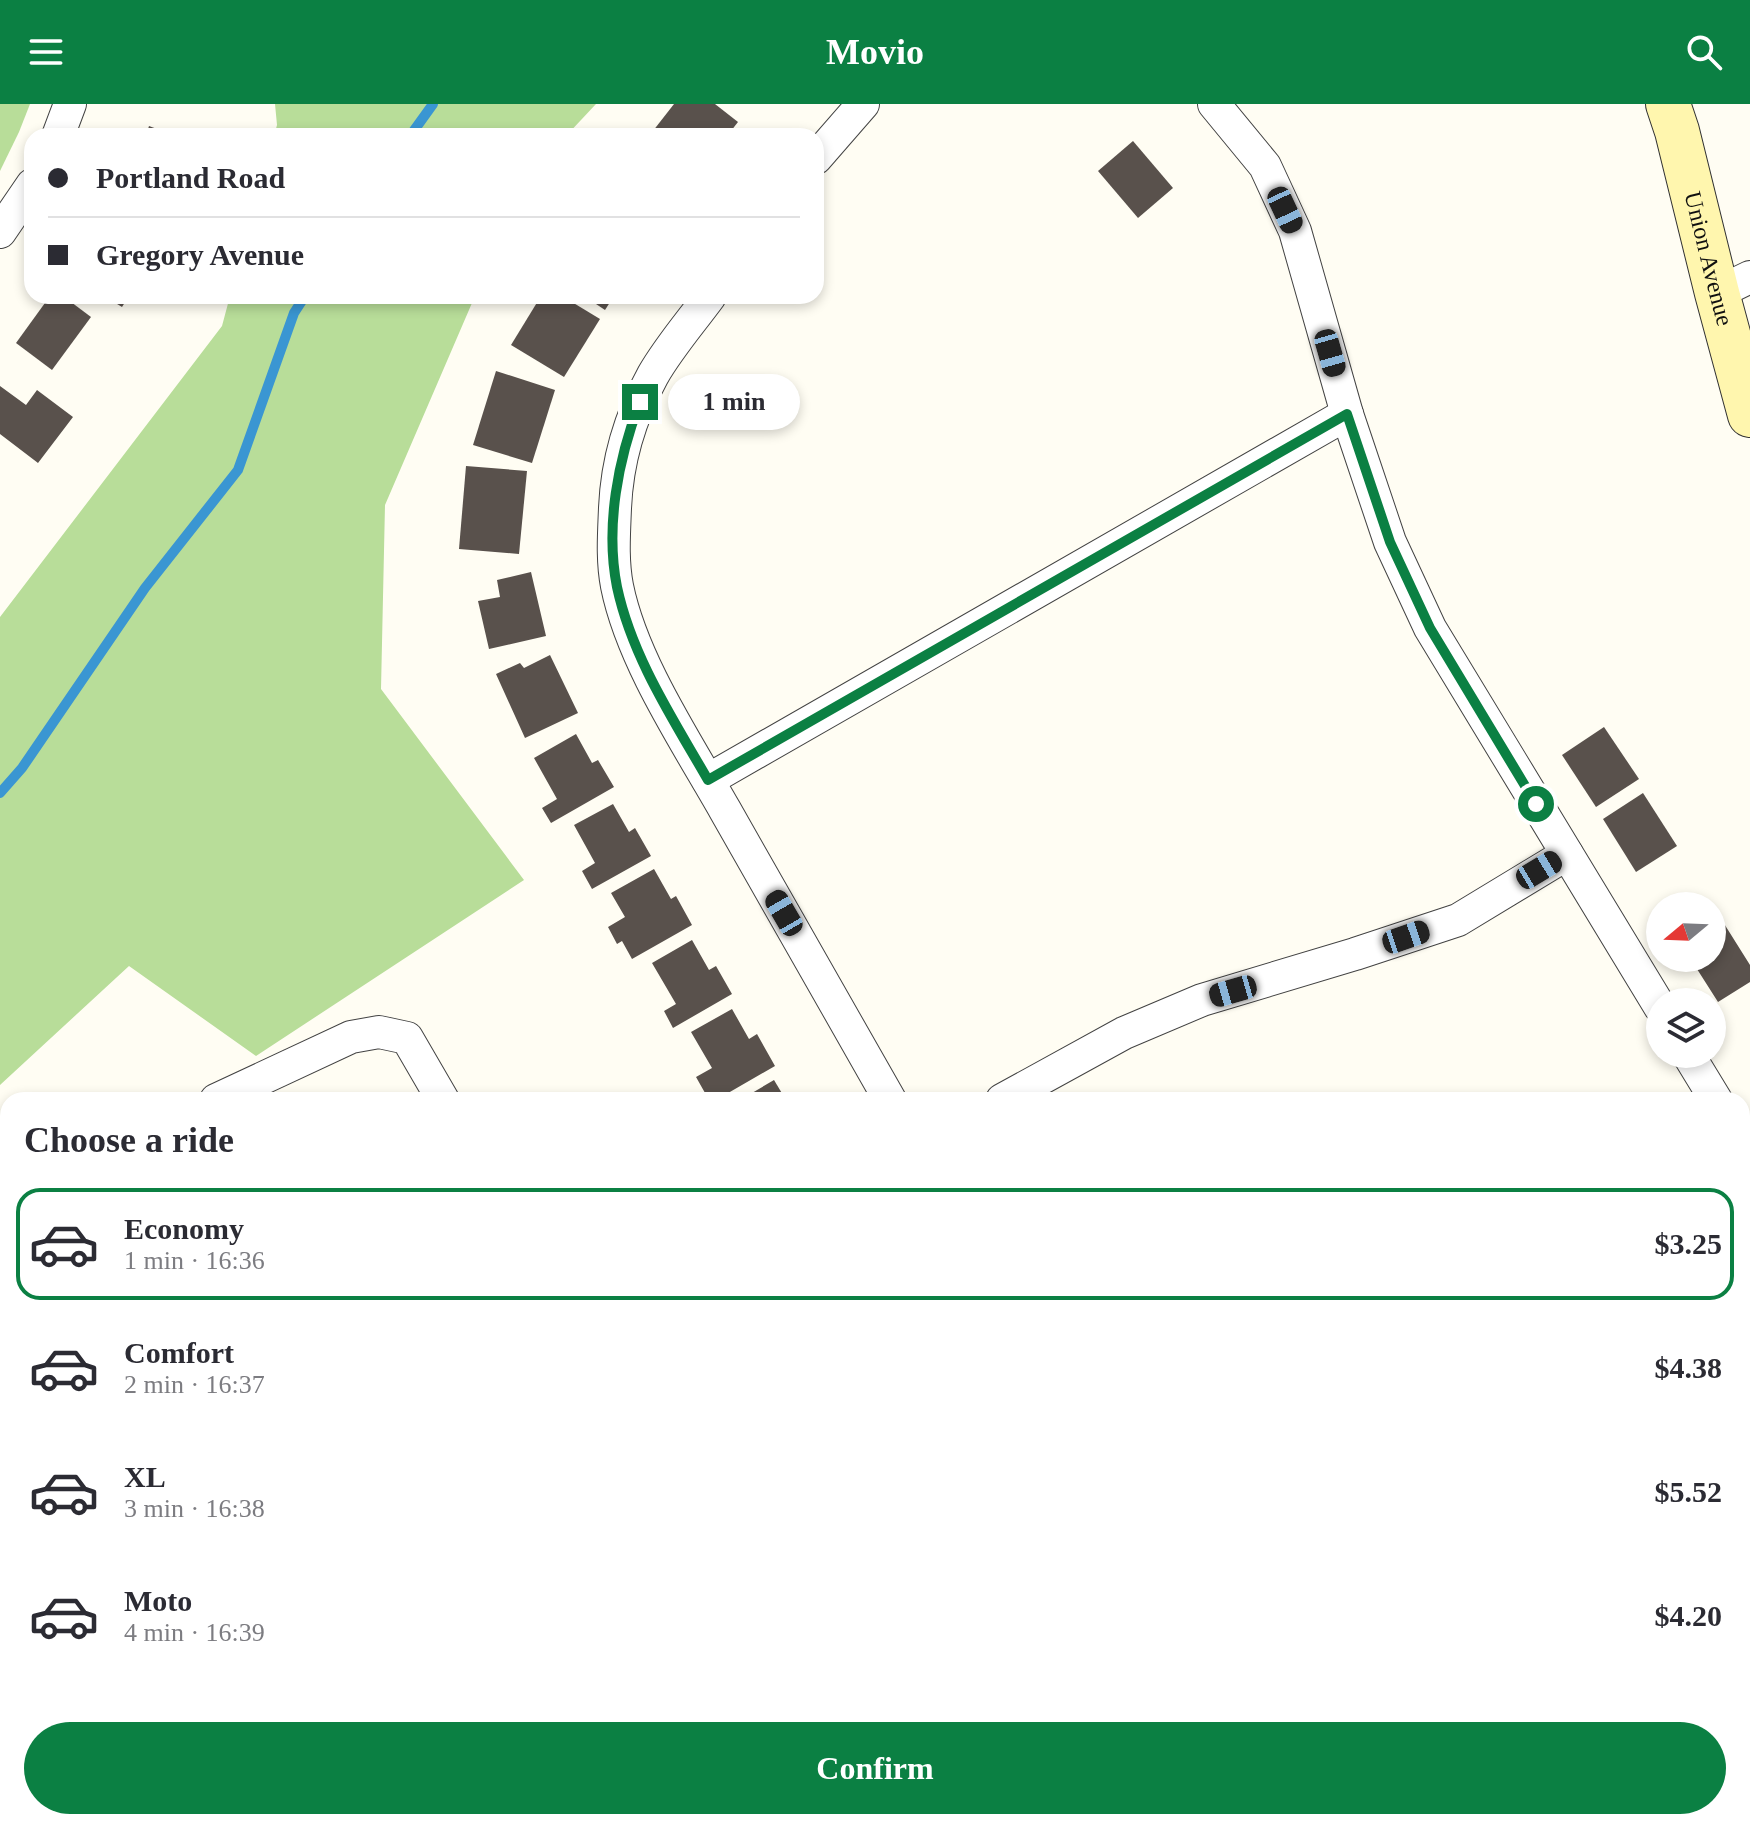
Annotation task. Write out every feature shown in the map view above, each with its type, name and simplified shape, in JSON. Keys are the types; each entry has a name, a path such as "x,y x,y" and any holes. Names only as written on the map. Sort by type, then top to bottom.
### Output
{"street":[{"path":"61,128 70,104"},
{"path":"824,149 863,104"},
{"path":"1214,104 1265,166 1295,231 1347,414 1390,542 1430,628 1648,988"},
{"name":"Union Avenue","path":"1668,104 1733,285 1750,415"},
{"path":"0,232 24,197"},
{"path":"704,304 654,374 628,431 616,493 613,556 617,587 637,648 672,718 885,1092"},
{"path":"708,780 1347,414"},
{"path":"1017,1092 1124,1033 1202,1000 1458,920 1567,854"},
{"path":"233,1092 351,1037 379,1032 407,1038 438,1092"},
{"path":"1697,1068 1711,1092"}],"green space":[{"path":"0,104 30,104 0,171"},
{"path":"275,104 596,104 574,128 276,128"},
{"path":"228,304 472,304 385,505 381,689 524,880 256,1056 129,966 0,1085 0,617 222,326"}],"building":[{"path":"674,104 715,104 738,122 733,128 655,128"},
{"path":"1133,141 1173,188 1138,218 1098,171"},
{"path":"44,304 74,304 91,317 52,370 16,343"},
{"path":"536,304 575,304 600,319 564,377 511,345"},
{"path":"496,371 555,390 532,463 473,445"},
{"path":"0,386 26,405 37,390 73,417 38,463 0,434"},
{"path":"466,466 527,471 519,554 459,549"},
{"path":"531,572 546,636 489,649 478,601 500,597 497,580"},
{"path":"550,655 578,713 525,738 496,674 520,663 524,668"},
{"path":"1604,727 1639,779 1596,807 1562,755"},
{"path":"576,734 592,763 598,760 614,787 551,823 542,808 557,799 534,758"},
{"path":"1643,793 1677,846 1636,872 1603,819"},
{"path":"613,804 629,832 635,828 651,856 592,889 582,871 595,863 574,825"},
{"path":"654,869 671,899 676,896 692,925 632,959 622,941 617,944 608,927 625,917 611,893"},
{"path":"1726,927 1750,965 1750,982 1726,997 1726,988 1709,988 1699,972 1726,972"},
{"path":"692,940 709,970 716,966 732,994 673,1028 664,1011 676,1004 652,963"},
{"path":"732,1009 749,1039 757,1034 775,1066 730,1092 704,1092 696,1077 712,1068 691,1032"},
{"path":"774,1080 781,1092 754,1092"}],"waterway":[{"path":"416,128 433,104"},
{"path":"0,793 22,768 145,588 238,470 300,304"}],"route":[{"path":"640,402 628,431 616,493 613,556 617,587 637,648 708,780 1347,414 1390,542 1430,628 1536,804"}]}
